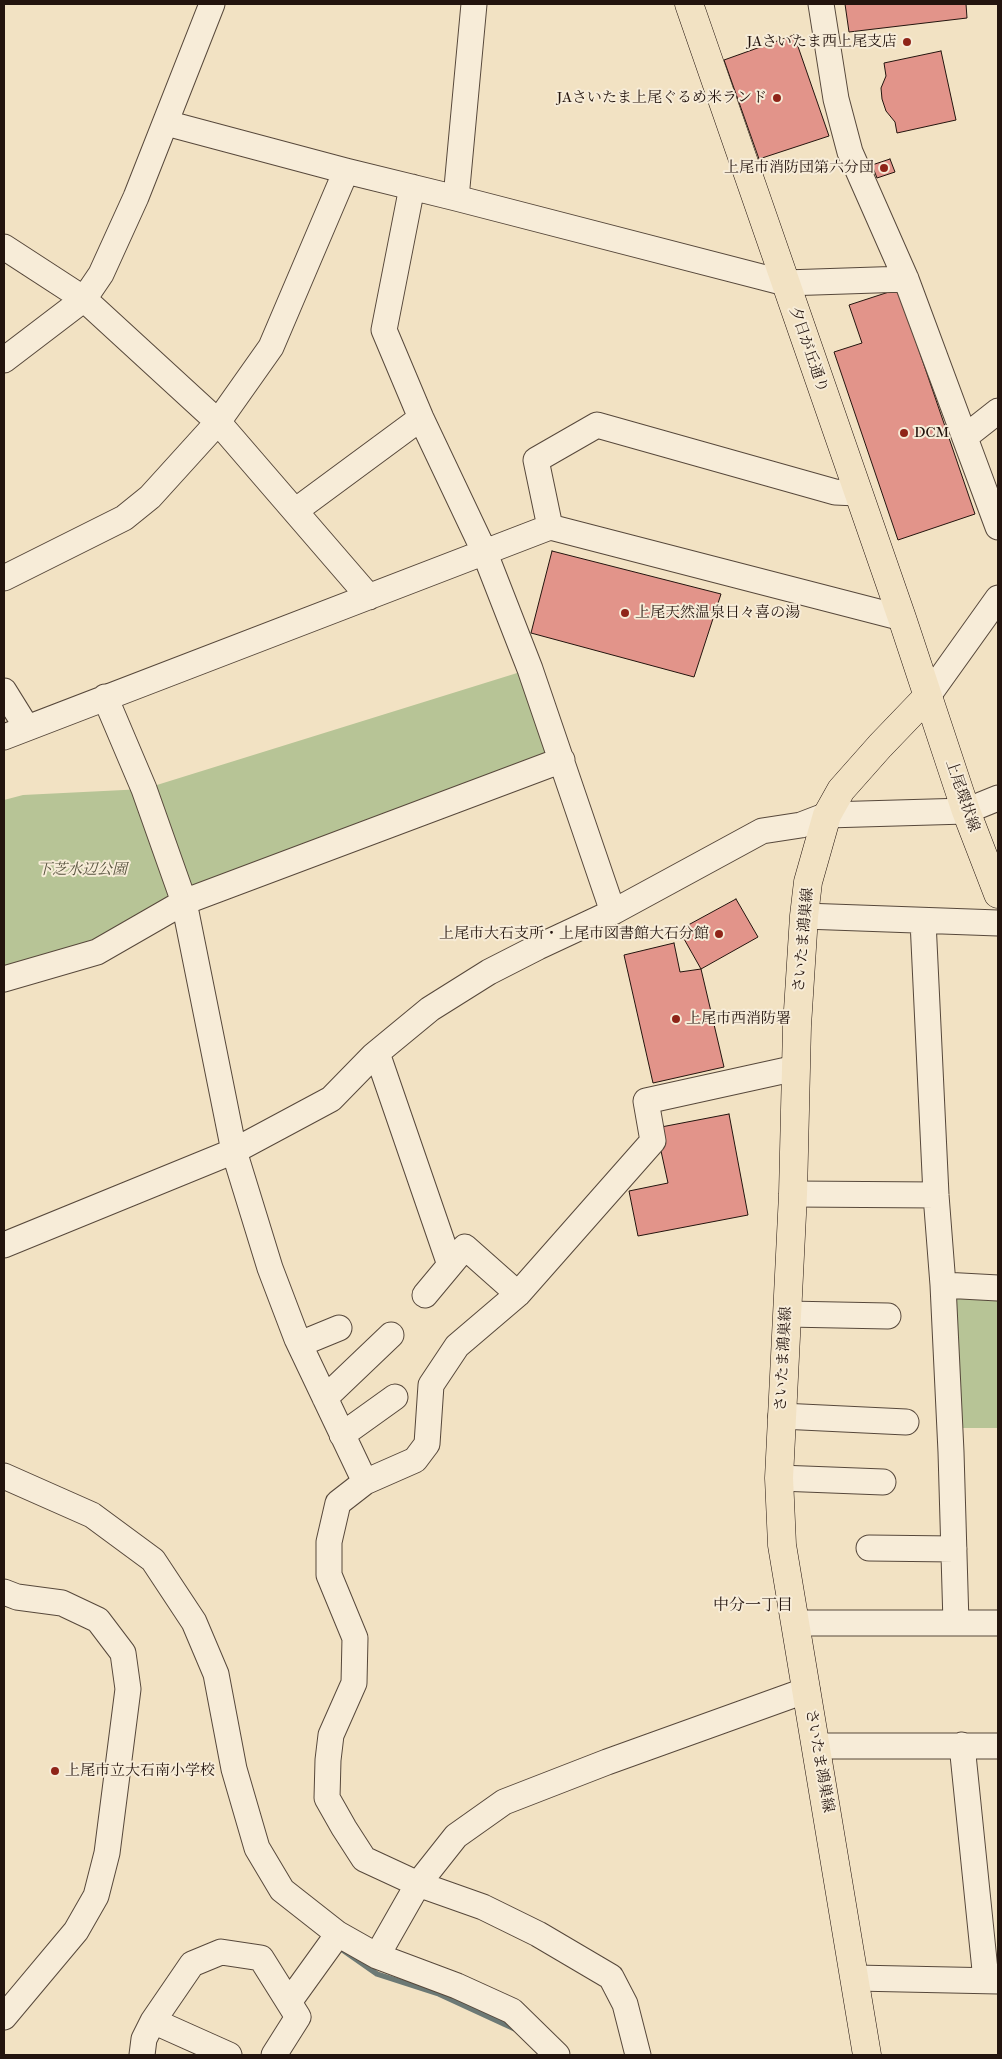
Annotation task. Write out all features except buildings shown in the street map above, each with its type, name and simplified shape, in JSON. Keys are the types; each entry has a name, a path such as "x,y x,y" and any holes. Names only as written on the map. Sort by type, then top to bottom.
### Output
{"main road":[{"name":"夕日が丘通り","path":"689,4 928,696"},
{"name":"上尾環状線","path":"928,696 966,811 998,894"},
{"name":"さいたま鴻巣線","path":"867,2055 782,1546 779,1478 793,1194 796,1068 804,916 808,882 827,815 841,790 928,696"}],"street":[{"path":"4,360 84,299 101,274 166,123 212,4"},
{"path":"456,198 474,4"},
{"path":"821,4 836,99 850,152 906,279 998,527"},
{"path":"166,123 785,283 906,279"},
{"path":"4,578 124,518 150,497 218,422 271,347 346,171"},
{"path":"412,187 384,330 421,418 484,551 530,669 613,912"},
{"path":"4,247 84,299 218,422 369,597"},
{"path":"965,437 998,411"},
{"path":"295,511 421,418"},
{"path":"550,527 536,460 597,425 836,492 857,492"},
{"path":"4,737 550,527 902,618"},
{"path":"928,696 998,598"},
{"path":"4,691 27,728"},
{"path":"105,697 144,789 184,902 234,1151 270,1268 300,1344 365,1482"},
{"path":"4,979 98,952 184,902 562,760"},
{"path":"4,1245 234,1151 331,1099 377,1053 430,1010 489,972 613,912 762,831 802,825 827,815 966,811 998,798"},
{"path":"804,916 998,923"},
{"path":"922,921 936,1195 943,1285 956,1623"},
{"path":"377,1053 450,1265"},
{"path":"638,2055 625,2004 611,1977 538,1934 483,1907 418,1884 364,1859 327,1798 331,1735 354,1683 355,1647 355,1638 329,1575 329,1542 338,1503 365,1482 415,1460 427,1444 431,1385 457,1346 518,1294 652,1141 646,1101 796,1068"},
{"path":"793,1194 936,1195"},
{"path":"425,1295 465,1247 518,1294"},
{"path":"943,1285 998,1288"},
{"path":"787,1314 888,1316"},
{"path":"300,1344 338,1328"},
{"path":"325,1398 392,1335"},
{"path":"342,1436 395,1397"},
{"path":"781,1416 906,1422"},
{"path":"4,1476 92,1515 153,1560 194,1622 216,1674 234,1769 257,1848 282,1890 338,1934 377,1956 457,1986 512,2011 557,2055"},
{"path":"779,1478 883,1482"},
{"path":"869,1548 954,1549"},
{"path":"4,1592 17,1597 62,1603 98,1620 123,1653 128,1689 107,1853 96,1896 76,1931 4,2017"},
{"path":"795,1623 998,1623"},
{"path":"377,1956 418,1884 456,1836 504,1802 607,1762 807,1690"},
{"path":"855,1978 992,1980 962,1745"},
{"path":"816,1746 998,1746"},
{"path":"289,2002 338,1934"},
{"path":"142,2055 144,2039 153,2021 192,1964 221,1952 261,1958 298,2017 274,2055"},
{"path":"153,2021 228,2055"}],"green space":[{"name":"下芝水辺公園","path":"530,669 562,760 4,979 4,800 23,795 144,789"},
{"path":"951,1296 998,1300 998,1428 957,1428"}],"waterway":[{"path":"337,1946 377,1974 439,1994 515,2029"}],"place":[{"name":"JAさいたま西上尾支店","path":"907,42"},
{"name":"JAさいたま上尾ぐるめ米ランド","path":"777,98"},
{"name":"上尾市消防団第六分団","path":"884,168"},
{"name":"DCM","path":"904,433"},
{"name":"上尾天然温泉日々喜の湯","path":"625,613"},
{"name":"上尾市大石支所・上尾市図書館大石分館","path":"719,934"},
{"name":"上尾市西消防署","path":"676,1019"},
{"name":"上尾市立大石南小学校","path":"55,1771"}],"district":[{"name":"中分一丁目","path":"753,1606"}]}
